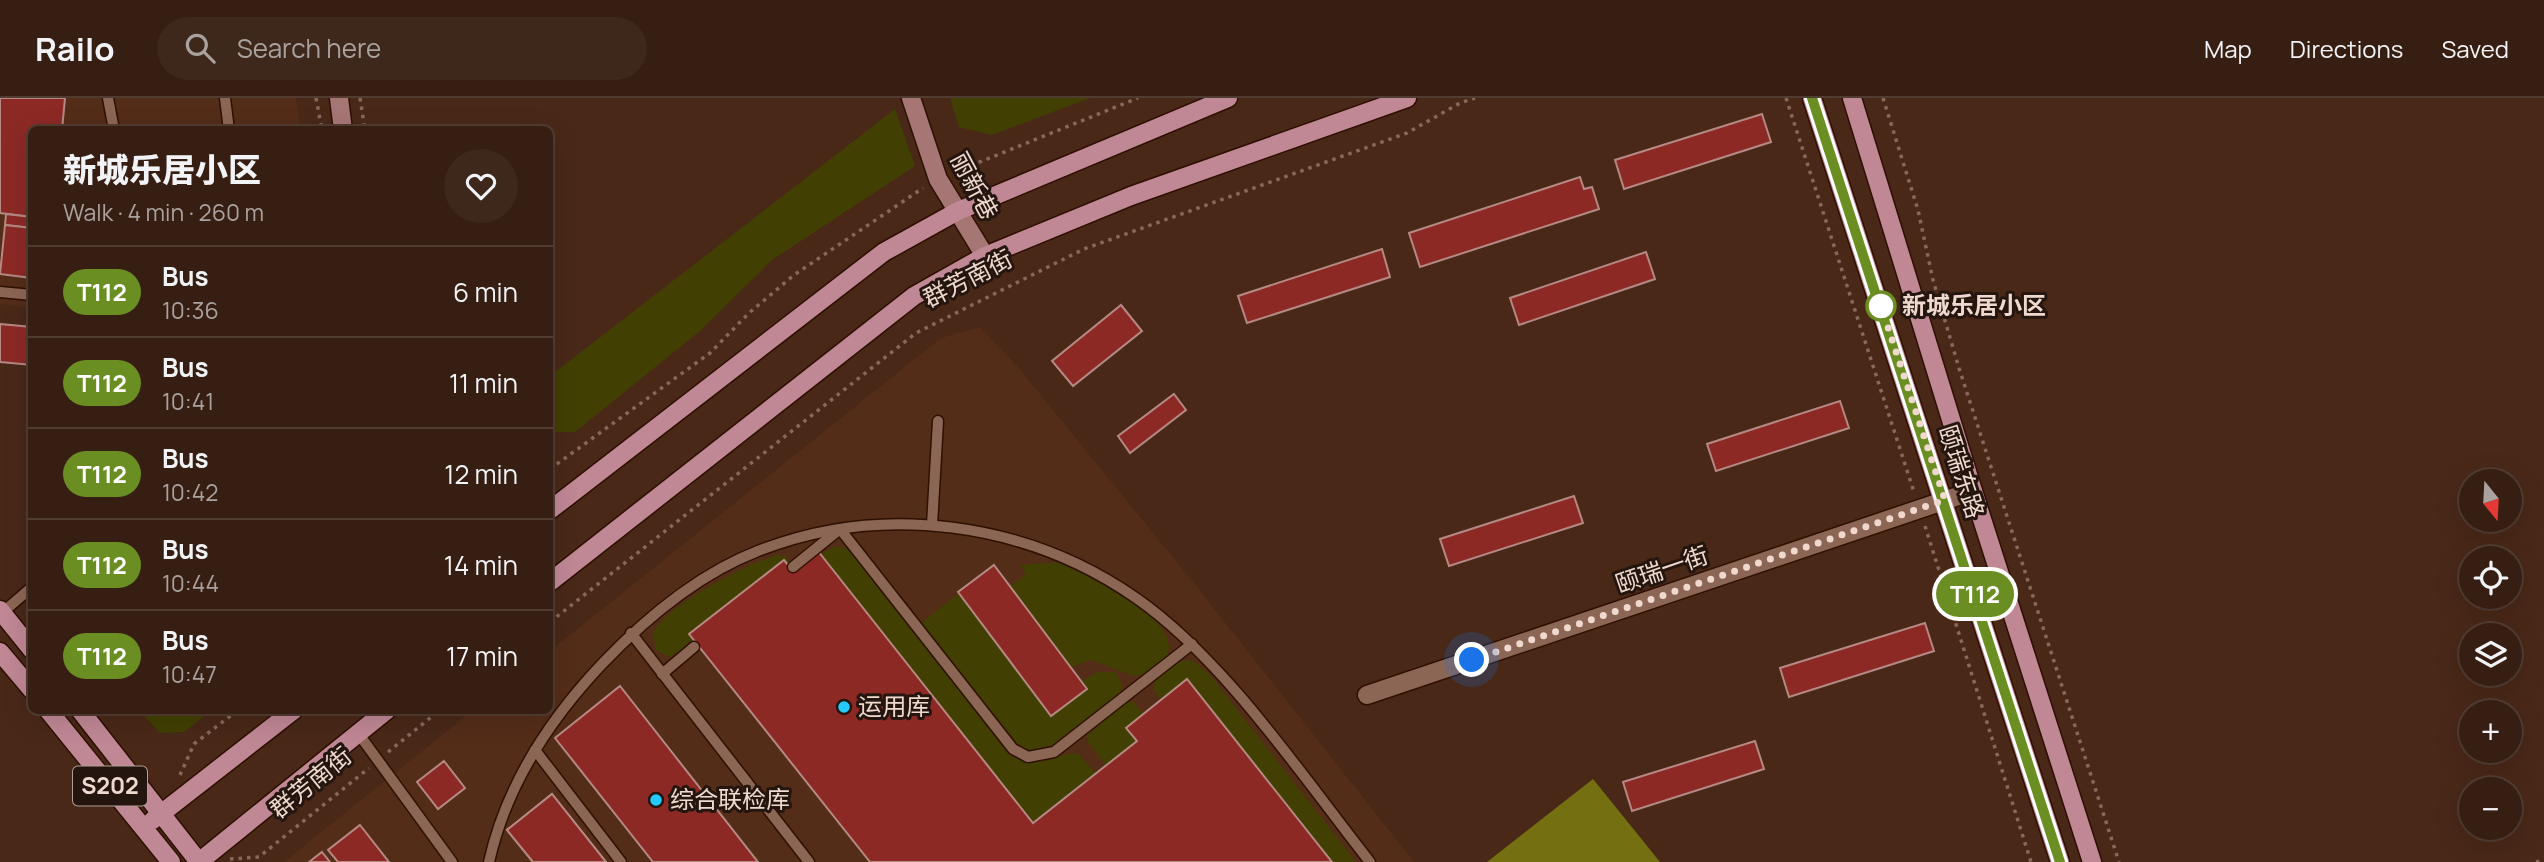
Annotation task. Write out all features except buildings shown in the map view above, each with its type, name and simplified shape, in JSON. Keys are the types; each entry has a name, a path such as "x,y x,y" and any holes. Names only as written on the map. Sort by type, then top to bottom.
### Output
{"main road":[{"path":"553,502 884,252 958,211 1228,98"},
{"name":"群芳南街","path":"553,580 914,296 985,256 1131,196 1407,98"},
{"name":"颐瑞东路","path":"1812,98 1945,500 2060,862"},
{"name":"颐瑞东路","path":"1852,98 1973,491 2092,862"},
{"path":"1,612 28,645"},
{"path":"0,652 28,686"},
{"name":"S202","path":"51,714 171,862"},
{"name":"S202","path":"83,714 199,862"},
{"path":"143,827 289,714"},
{"name":"群芳南街","path":"199,862 382,714"}],"street":[{"path":"339,98 342,126"},
{"name":"丽新巷","path":"911,98 938,179 985,256"},
{"name":"颐瑞一街","path":"1367,695 1973,491"}],"lane":[{"path":"108,98 113,126"},
{"path":"225,98 228,126"},
{"path":"0,292 28,295"},
{"path":"932,525 938,421"},
{"path":"489,862 512,791 535,751 579,688 631,633 693,585 757,551 823,530 890,523 955,526 1019,541 1079,565 1135,597 1192,645 1229,684 1370,862"},
{"path":"793,567 840,528"},
{"path":"840,528 1013,749 1025,756 1036,758 1055,752 1192,645"},
{"path":"1,612 28,590"},
{"path":"631,633 809,862"},
{"path":"662,674 694,648"},
{"path":"358,733 452,862"},
{"path":"535,751 621,862"}],"path":[{"path":"316,98 321,126"},
{"path":"360,98 364,126"},
{"path":"553,467 710,353 749,313 794,275 938,179 1138,98"},
{"name":"群芳南街","path":"553,620 916,333 1084,248 1407,133 1460,103 1475,98"},
{"name":"颐瑞东路","path":"1786,98 2031,862"},
{"name":"颐瑞东路","path":"1883,98 1918,210 1933,281 1959,368 2119,862"},
{"path":"178,779 194,744 233,714"},
{"name":"群芳南街","path":"223,860 259,857 435,714"},
{"path":"2536,862 2544,860"}],"shaded area":[{"path":"0,98 296,98 300,126 28,126 28,308 0,304"},
{"path":"950,98 1090,98 992,135 959,127"},
{"path":"895,109 915,166 772,260 700,331 575,432 553,432 553,374"},
{"path":"980,327 1017,366 1193,582 1414,862 284,862 468,714 553,714 553,649 941,338"},
{"path":"836,546 848,549 857,558 1009,754 1027,762 1035,762 1077,753 1096,773 1033,823 821,554"},
{"path":"776,555 786,556 791,565 784,560 690,634 695,641 670,657 656,650 653,633 673,610 708,587"},
{"path":"1061,562 1131,601 1149,615 1162,629 1169,643 1166,657 1160,665 1134,676 1091,660 1071,667 1010,587 1026,574 1021,565"},
{"path":"959,593 1081,681 1098,672 1115,672 1122,684 1120,693 1046,750 1030,752 1020,747 921,623"},
{"path":"1192,660 1210,675 1356,862 1332,862 1188,680 1161,700 1153,688 1158,677 1174,665"},
{"path":"1128,701 1135,703 1143,714 1126,728 1137,741 1106,766 1088,742 1087,735"},
{"path":"143,714 207,714 184,732 160,733"},
{"path":"1593,779 1660,862 1487,862"}],"bus line":[{"name":"T112","path":"1812,98 1945,500 2060,862"}],"place":[{"name":"新城乐居小区","path":"1881,306"},
{"name":"运用库","path":"844,707"},
{"name":"综合联检库","path":"656,800"}],"route":[{"path":"1472,660 1945,500 1881,306"}]}
